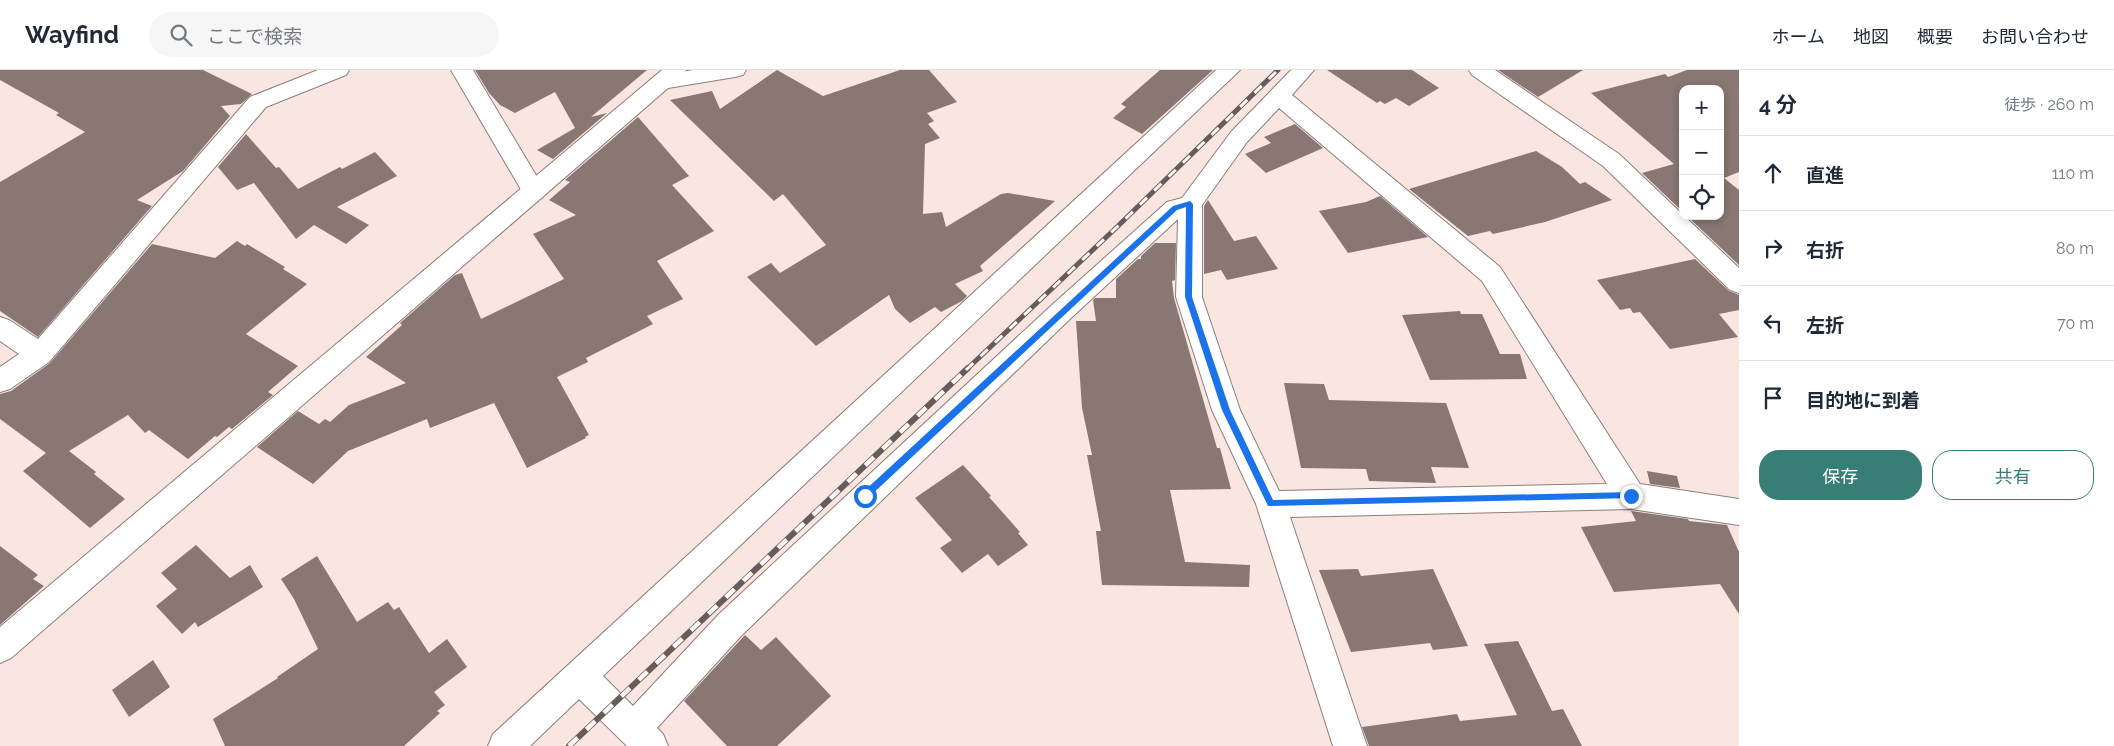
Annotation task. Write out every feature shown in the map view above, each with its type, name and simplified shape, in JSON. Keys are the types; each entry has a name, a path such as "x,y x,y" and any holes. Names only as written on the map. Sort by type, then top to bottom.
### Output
{"street":[{"path":"0,381 40,354 258,102 338,70"},
{"path":"462,70 534,192"},
{"path":"0,647 668,76 736,70"},
{"path":"505,746 1229,70"},
{"path":"1303,70 1239,137 1190,204 1189,297 1226,410 1271,504 1350,746"},
{"path":"1480,70 1611,160 1739,283"},
{"path":"1279,96 1491,274 1631,496"},
{"path":"580,677 643,738 730,625 865,496 1168,214 1175,208 1190,204"},
{"path":"0,327 40,354"},
{"path":"1271,504 1631,496 1739,512"}],"building":[{"path":"0,70 203,70 252,94 241,104 221,106 230,116 183,171 137,200 152,206 38,337 0,311 0,182 85,132 56,115 59,113 0,80"},
{"path":"475,70 647,70 591,117 607,113 553,159 537,150 575,128 555,92 515,113 500,105 489,93"},
{"path":"777,70 823,96 900,70 929,70 957,102 927,113 934,121 928,124 940,138 925,144 923,214 942,212 946,227 1001,194 1008,193 1055,201 980,266 983,271 955,284 967,296 962,301 941,312 935,307 910,323 895,309 889,295 816,346 747,277 771,263 780,273 826,245 783,194 774,201 670,100 712,91 720,109"},
{"path":"1160,70 1213,70 1142,134 1113,118 1126,107 1121,104"},
{"path":"1327,70 1412,70 1439,88 1409,106 1396,98 1385,104 1380,101 1377,103"},
{"path":"1498,70 1583,70 1538,97"},
{"path":"1687,70 1739,70 1739,172 1724,178 1724,85 1679,85 1679,208 1642,173 1674,164 1591,93 1665,74 1668,77"},
{"path":"638,117 689,176 672,185 714,231 657,261 683,299 647,316 653,324 586,358 588,362 557,377 589,435 586,438 527,468 494,403 430,428 427,419 348,451 313,484 257,447 298,411 319,424 325,419 330,422 349,405 406,383 366,357 402,325 400,323 455,275 462,273 481,319 564,279 533,234 576,215 549,200 570,182 565,180"},
{"path":"1295,124 1323,148 1266,173 1245,154 1271,143 1264,137"},
{"path":"246,134 276,168 279,167 298,189 340,167 342,169 375,152 397,176 337,207 369,225 346,244 314,225 296,239 254,183 237,190 218,167"},
{"path":"1536,151 1562,167 1580,184 1585,182 1612,200 1545,222 1493,234 1490,231 1468,236 1409,189"},
{"path":"1724,178 1739,190 1739,265 1691,220 1724,220"},
{"path":"1380,196 1428,237 1348,253 1319,211 1366,202"},
{"path":"1208,200 1234,241 1256,236 1278,269 1227,280 1221,270 1204,274 1204,206"},
{"path":"237,241 245,246 247,244 285,267 283,269 307,284 246,334 298,366 268,392 273,395 232,429 229,427 217,437 215,436 188,459 149,430 145,433 128,415 69,451 96,472 94,474 125,499 90,528 23,471 46,453 0,419 0,394 11,391 50,363 152,244 215,258"},
{"path":"1155,243 1176,243 1175,280 1172,281 1174,298 1217,448 1220,448 1231,489 1170,490 1185,562 1250,565 1249,587 1102,585 1096,531 1101,531 1087,455 1092,455 1082,408 1076,321 1096,321 1093,300 1095,298 1116,298 1116,279 1138,259 1141,259 1141,256"},
{"path":"1695,259 1729,291 1739,295 1739,310 1719,314 1738,337 1670,349 1640,312 1633,313 1630,308 1620,310 1597,280"},
{"path":"1460,311 1461,314 1482,314 1500,354 1520,354 1527,379 1430,380 1402,315"},
{"path":"1284,383 1324,384 1329,400 1446,403 1469,468 1431,467 1436,483 1369,481 1366,469 1301,468"},
{"path":"963,465 991,496 989,497 1020,532 1018,533 1028,545 998,566 988,554 962,573 940,548 952,540 915,498"},
{"path":"1647,471 1677,476 1680,488 1650,484"},
{"path":"1631,511 1688,519 1689,521 1727,525 1739,552 1739,614 1720,584 1614,592 1581,527 1636,521"},
{"path":"196,545 230,578 250,565 263,587 198,627 195,622 182,634 156,606 177,589 161,573"},
{"path":"0,546 38,575 33,579 44,586 0,625"},
{"path":"317,556 357,622 388,602 394,610 399,607 429,653 447,639 467,667 434,692 445,705 437,711 440,713 404,746 225,746 213,719 278,678 318,649 294,599 281,579"},
{"path":"1358,569 1361,576 1433,569 1468,646 1433,650 1430,643 1351,652 1319,570"},
{"path":"745,635 761,650 776,637 831,696 777,746 727,746 684,701"},
{"path":"1518,641 1552,711 1563,709 1582,746 1369,746 1362,727 1457,714 1460,721 1517,715 1484,644"},
{"path":"153,660 170,687 129,717 112,690"}],"railway":[{"path":"966,370 1118,226 1278,70"},
{"path":"569,746 968,368"}],"route":[{"path":"865,496 1128,250 1175,208 1190,204 1189,297 1226,410 1271,504 1631,496"}]}
